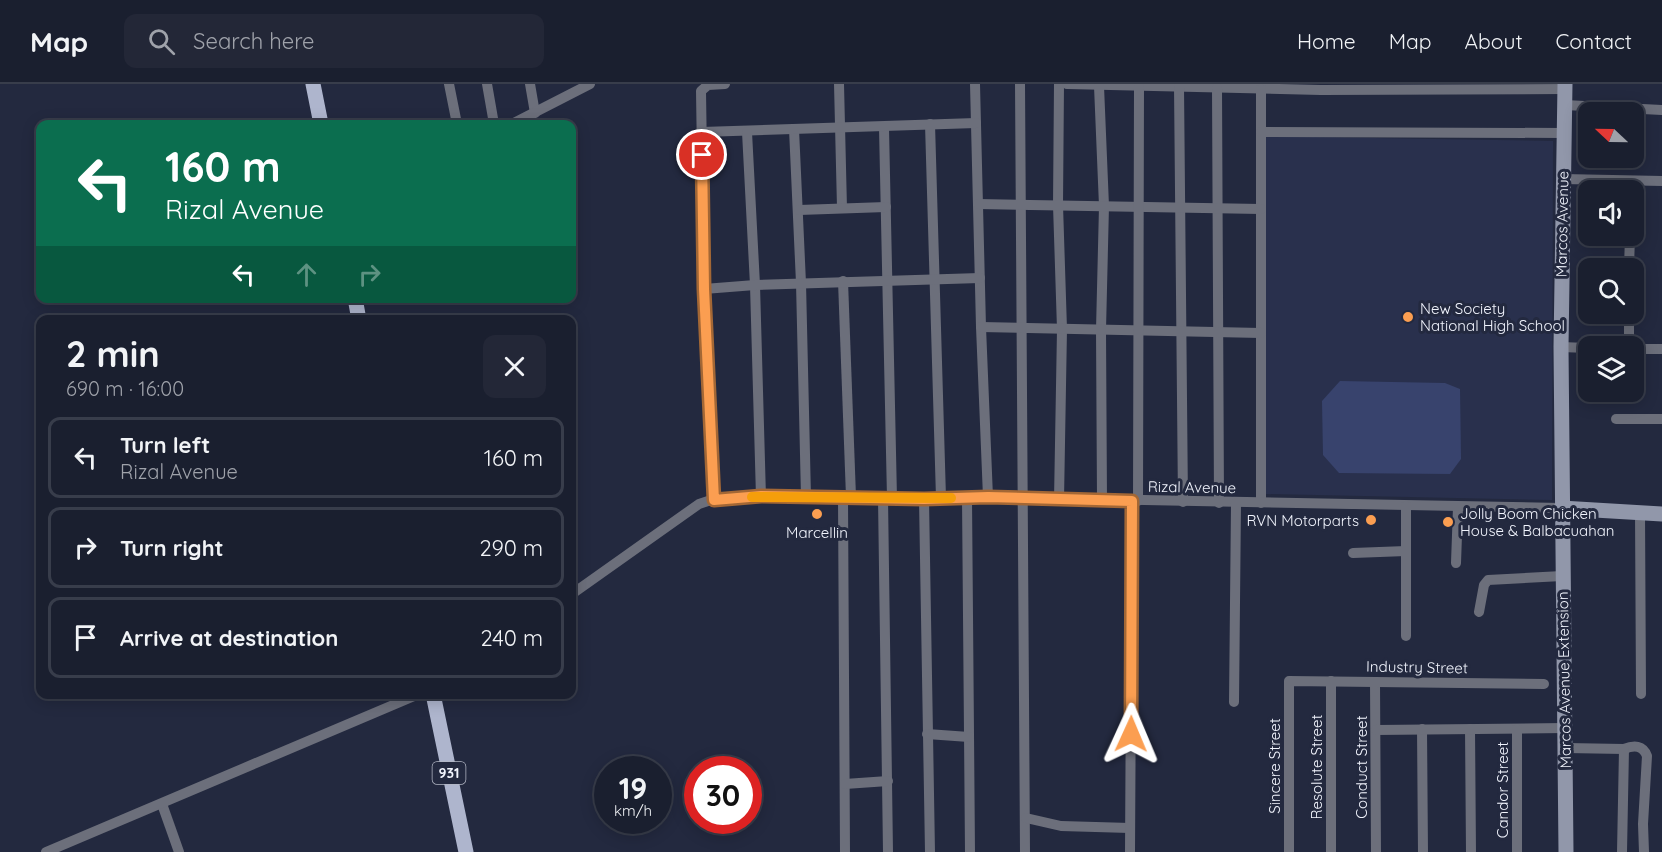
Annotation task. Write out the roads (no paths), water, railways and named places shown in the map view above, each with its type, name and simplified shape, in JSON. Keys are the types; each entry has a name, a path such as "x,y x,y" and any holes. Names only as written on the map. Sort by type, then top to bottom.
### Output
{"main road":[{"path":"313,84 320,120"},
{"name":"931","path":"434,699 466,852"}],"street":[{"path":"449,84 456,120"},
{"path":"487,84 493,120"},
{"path":"530,84 536,113"},
{"path":"521,120 590,84"},
{"path":"714,500 704,289 701,91 704,86 725,84"},
{"path":"838,84 842,208"},
{"path":"975,84 988,497"},
{"path":"1020,84 1025,852"},
{"path":"1059,84 1058,205 1062,329 1059,500"},
{"path":"1067,84 1362,90 1565,86"},
{"path":"1099,86 1104,207 1101,330 1102,501"},
{"path":"1179,86 1183,502"},
{"name":"Marcos Avenue","path":"1562,508 1561,347 1565,86"},
{"path":"1130,852 1138,331 1139,87"},
{"path":"1217,87 1219,503"},
{"path":"1261,88 1261,503"},
{"path":"1565,105 1662,110"},
{"path":"702,132 884,128 976,123"},
{"path":"930,124 940,498"},
{"path":"884,128 887,280 888,852"},
{"path":"795,129 806,497"},
{"path":"747,132 755,285 761,496"},
{"path":"1261,132 1563,133"},
{"path":"1563,179 1578,180"},
{"path":"1644,183 1662,181"},
{"path":"978,204 1261,209"},
{"path":"799,210 886,207"},
{"path":"704,289 843,281 980,278"},
{"path":"843,281 847,497 845,852"},
{"path":"981,327 1261,333"},
{"path":"1561,347 1578,348"},
{"path":"1644,349 1662,349"},
{"path":"1616,419 1662,419"},
{"name":"Rizal Avenue","path":"576,591 699,504 714,500 761,496 924,499 988,497 1102,501 1562,508"},
{"path":"967,498 970,852"},
{"path":"924,499 930,852"},
{"path":"1234,702 1236,503"},
{"path":"1406,506 1406,636"},
{"path":"1456,563 1458,507"},
{"path":"1562,508 1662,514"},
{"name":"Marcos Avenue Extension","path":"1562,508 1566,852"},
{"path":"1640,513 1641,693"},
{"path":"1353,552 1406,551"},
{"path":"1479,612 1484,585 1488,580 1562,576"},
{"name":"Industry Street","path":"1289,681 1544,684"},
{"name":"Sincere Street","path":"1289,681 1289,852"},
{"name":"Resolute Street","path":"1330,852 1331,681"},
{"name":"Conduct Street","path":"1375,682 1376,852"},
{"path":"46,852 407,699"},
{"path":"1376,730 1566,728"},
{"path":"1422,729 1423,852"},
{"path":"1470,729 1471,852"},
{"name":"Candor Street","path":"1517,729 1517,852"},
{"path":"927,734 969,737"},
{"path":"1566,748 1624,749 1632,746 1645,751 1647,756 1643,824 1644,852"},
{"path":"1622,852 1624,749"},
{"path":"845,784 888,781"},
{"path":"162,804 179,852"},
{"path":"1026,818 1061,826 1130,828"}],"place":[{"name":"New Society National High School","path":"1408,317"},
{"name":"Marcellin","path":"817,514"},
{"name":"RVN Motorparts","path":"1371,520"},
{"name":"Jolly Boom Chicken House & Balbacuahan","path":"1448,522"}]}
